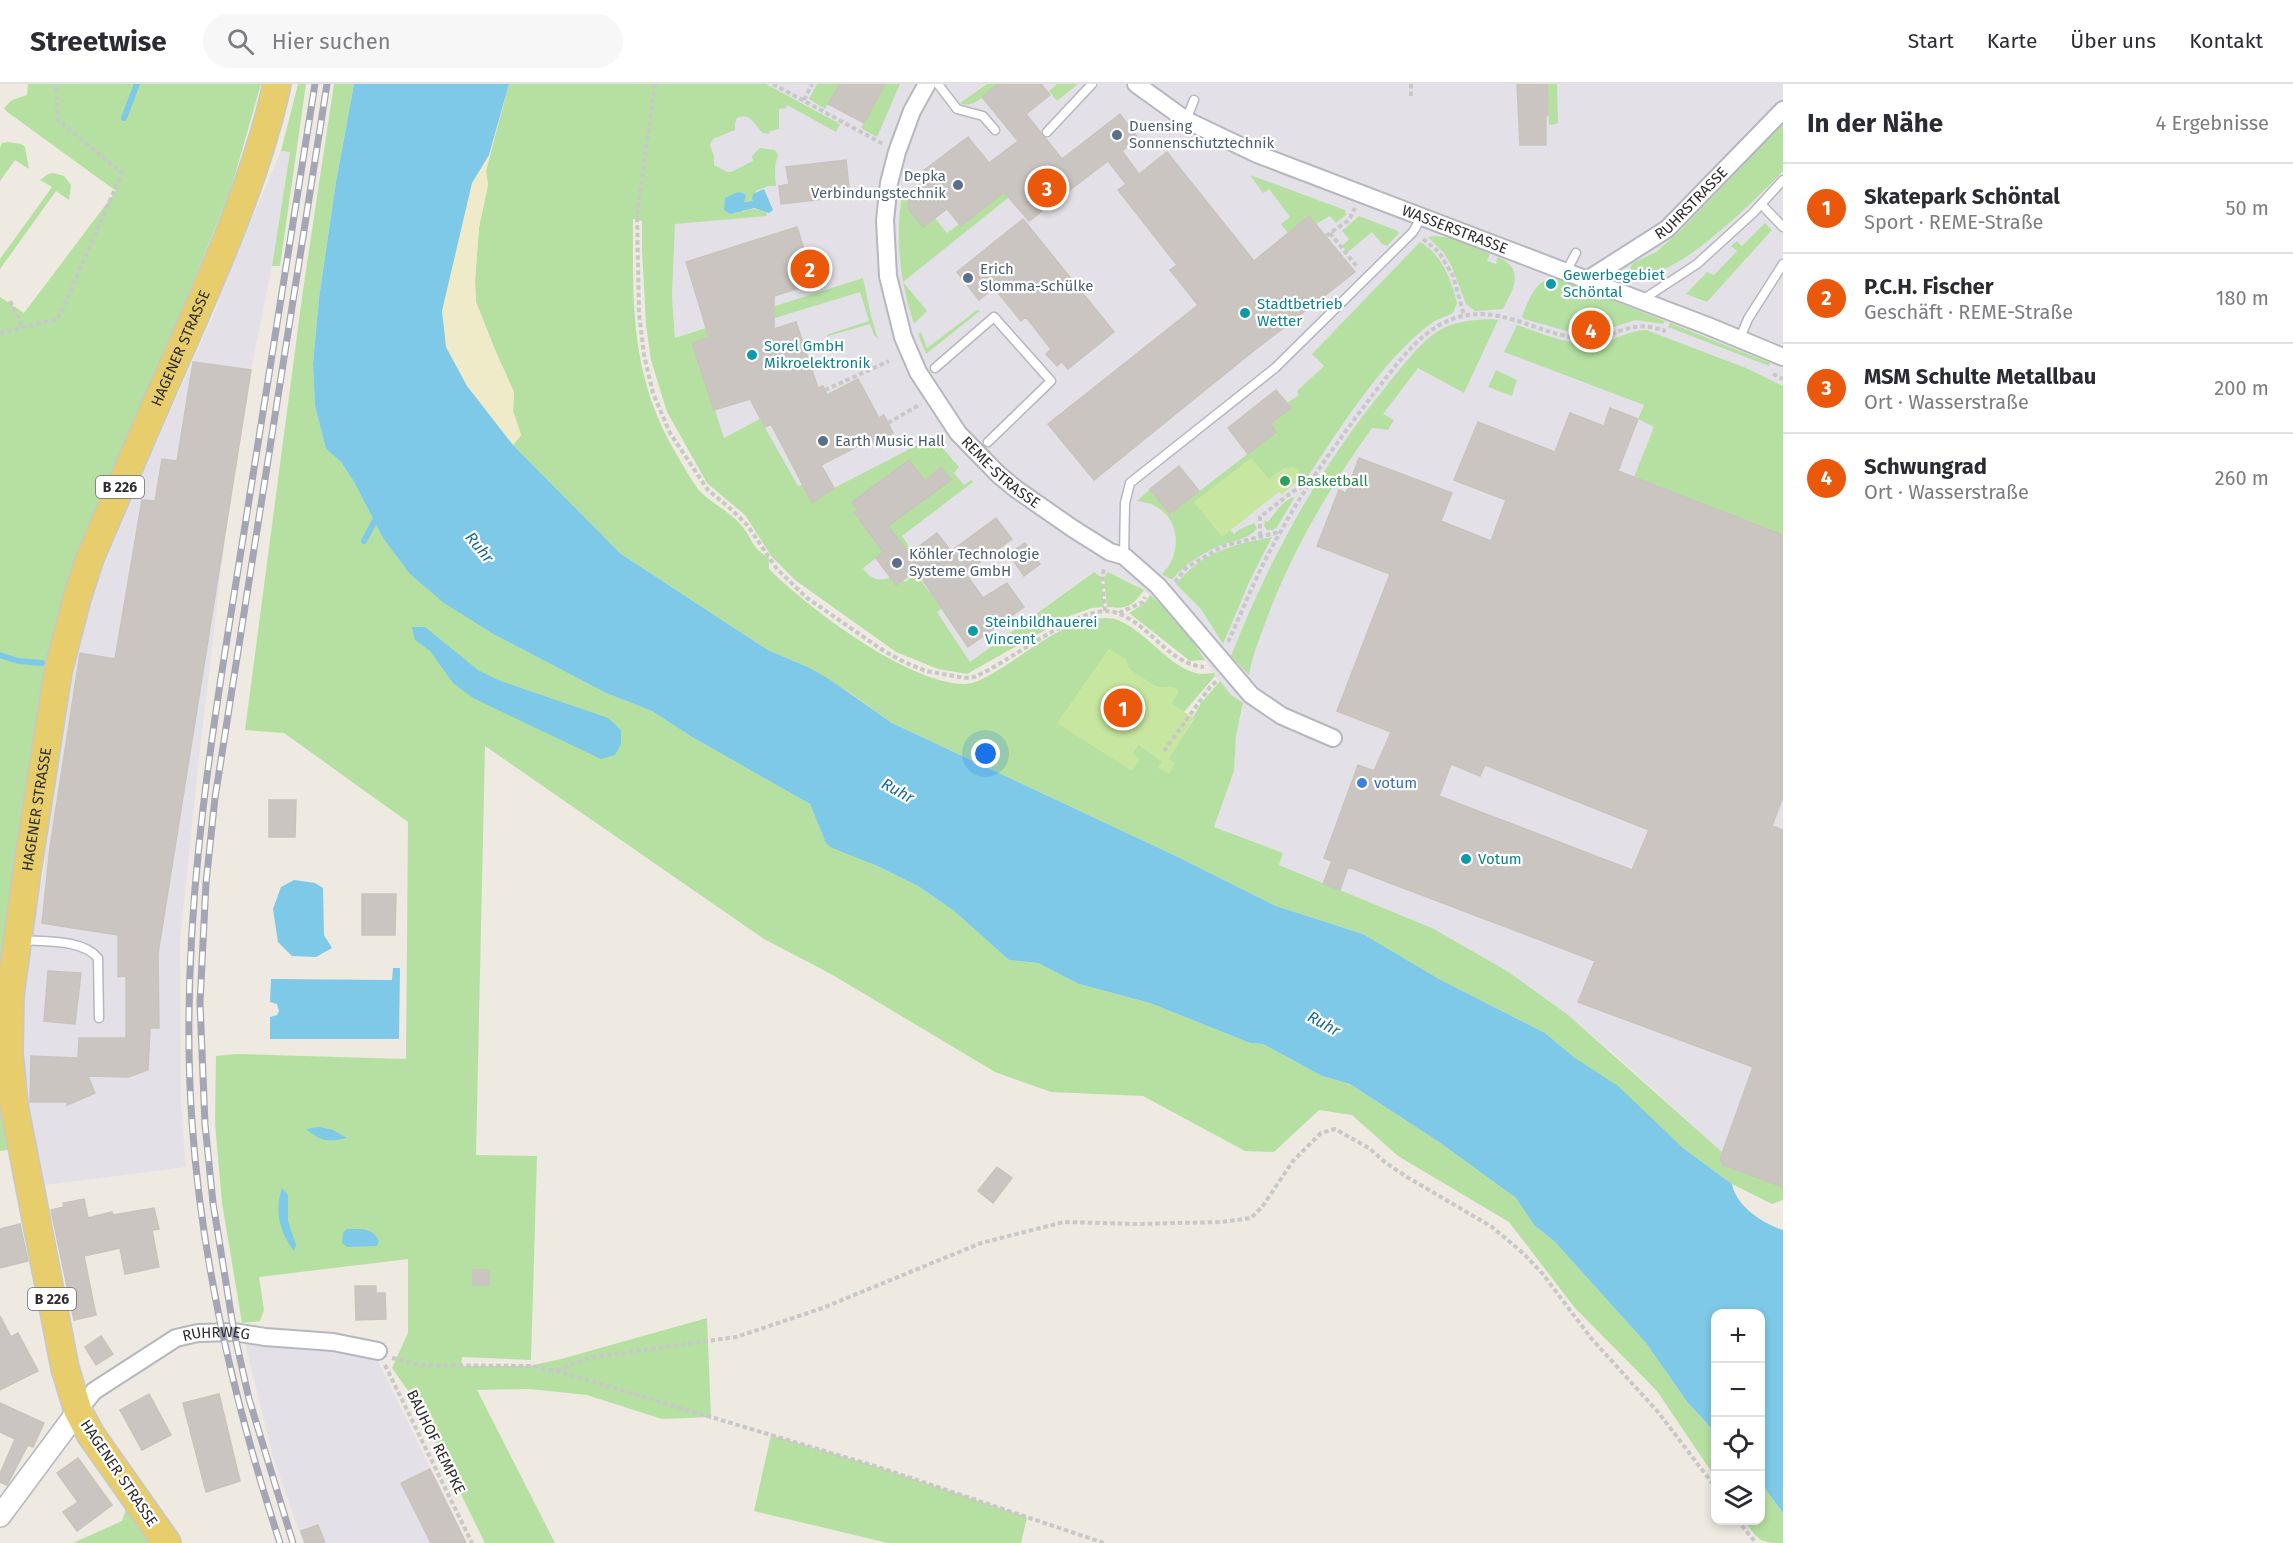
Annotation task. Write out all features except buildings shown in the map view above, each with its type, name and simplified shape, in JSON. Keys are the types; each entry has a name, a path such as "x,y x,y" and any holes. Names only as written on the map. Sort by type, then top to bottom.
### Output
{"main road":[{"name":"HAGENER STRASSE","path":"167,1543 91,1435 78,1411 65,1368 14,1105 9,1053 10,995 58,672 76,598 90,558 221,252 271,112 277,84"}],"street":[{"name":"REME-STRASSE","path":"927,84 912,111 897,152 889,183 885,220 888,276 906,346 918,372 958,433 998,474 1062,521 1117,554 1158,586 1251,695 1282,716 1333,738"},
{"name":"WASSERSTRASSE","path":"1136,84 1186,120 1257,154 1740,338 1783,357"},
{"name":"RUHRSTRASSE","path":"1587,280 1667,229 1783,110"},
{"name":"RUHRWEG","path":"78,1411 94,1391 166,1344 176,1338 198,1333 234,1332 265,1338 333,1342 378,1351"},
{"path":"0,1516 78,1411"}],"lane":[{"path":"938,84 957,109 983,116 995,130"},
{"path":"1047,132 1092,84"},
{"path":"1186,120 1194,100"},
{"path":"1642,301 1697,264 1783,180"},
{"path":"1761,204 1783,227"},
{"path":"1117,554 1130,483 1275,368 1413,232 1422,216"},
{"path":"1566,272 1576,253"},
{"path":"1740,338 1748,319 1783,264"},
{"path":"934,368 994,317 1051,381 988,442"},
{"path":"18,940 63,944 91,950 98,958 99,1018"}],"path":[{"path":"0,333 58,319 122,173 58,120 56,84"},
{"path":"773,84 897,152"},
{"path":"804,100 812,84"},
{"path":"1411,84 1411,96"},
{"path":"1361,194 1349,220 1328,235 1367,279"},
{"path":"1413,232 1439,252 1453,276 1464,315"},
{"path":"10,301 22,326"},
{"path":"1508,319 1572,338 1597,339 1642,326 1674,334"},
{"path":"825,390 889,361"},
{"path":"1768,371 1783,379"},
{"path":"888,423 934,396"},
{"path":"1260,536 1260,517 1292,492 1311,481"},
{"path":"1119,613 1143,602 1146,595 1158,586 1176,581 1186,568 1223,546 1280,532"},
{"path":"1105,611 1102,575 1117,554"},
{"path":"1164,751 1210,687 1230,670"},
{"path":"557,1371 593,1357 708,1342 764,1328 830,1305 981,1243 1064,1222 1137,1224 1222,1222 1251,1218 1262,1207 1293,1161 1321,1133 1335,1129 1369,1148 1407,1177 1492,1227 1523,1253 1542,1273 1591,1338 1658,1412 1711,1481"},
{"path":"378,1351 396,1359 421,1365 529,1366 557,1371 878,1467 1104,1543"},
{"name":"BAUHOF REMPKE","path":"378,1351 472,1543"},
{"path":"1740,1525 1756,1543"}],"shaded area":[{"name":"Gewerbegebiet Schöntal","path":"693,84 1783,84 1783,1187 1723,1165 1720,1159 1722,1152 1620,1059 1567,1014 1507,971 1432,928 1279,865 1283,853 1214,827 1234,771 1236,736 1243,703 1231,695 1215,676 1184,626 1170,611 1136,585 1108,572 1104,577 1093,572 970,662 741,484 675,338 672,297 675,224"},
{"path":"281,151 290,152 228,513 180,940 181,1106 186,1167 29,1187 10,995 43,877 56,744 94,590 144,470 220,300 218,299"},
{"path":"245,1343 375,1355 467,1543 303,1543 273,1457"}],"green space":[{"path":"28,84 261,84 231,189 184,305 185,315 78,568 10,995 22,1148 0,1151 0,297 24,313 116,191 6,111 4,108 12,100 27,95"},
{"path":"298,84 306,84 280,266 272,266 290,152 281,151"},
{"path":"334,84 354,84 336,182 319,298 313,364 315,406 326,449 341,462 354,482 383,538 495,635 606,693 652,711 692,737 810,804 825,841 918,886 954,911 1009,960 1038,963 1079,984 1150,1003 1250,1043 1263,1044 1322,1076 1350,1084 1439,1142 1516,1198 1534,1225 1555,1242 1646,1343 1688,1403 1711,1428 1711,1471 1657,1391 1575,1308 1509,1222 1398,1156 1352,1115 1319,1110 1274,1152 1245,1151 1143,1096 1051,1092 995,1072 831,974 764,939 485,746 476,1155 537,1156 531,1360 462,1357 461,1366 529,1366 707,1318 711,1417 662,1419 587,1395 529,1389 477,1390 555,1543 485,1543 414,1399 392,1368 408,1333 408,1259 259,1277 264,1310 260,1321 242,1323 222,1203 215,1123 216,1056 237,1054 406,1059 408,822 284,733 245,730 303,290"},
{"path":"509,84 766,84 840,124 836,132 787,105 786,108 779,109 779,129 770,131 769,134 763,133 749,118 737,118 735,130 713,139 710,145 714,165 731,172 753,161 752,156 760,148 775,150 778,155 775,166 776,186 768,186 756,191 754,201 743,202 743,212 757,209 766,212 767,216 675,224 672,297 675,338 863,278 878,339 870,324 825,337 869,321 860,292 693,343 724,438 760,419 798,486 802,485 812,503 834,488 933,437 959,467 954,473 964,485 971,480 973,482 902,536 908,549 906,550 899,541 863,568 872,577 882,580 890,577 896,584 903,580 905,582 916,574 930,593 942,585 957,598 937,612 970,662 1094,572 1101,577 1104,607 1092,608 1072,615 967,674 938,669 896,652 795,580 772,557 745,515 707,483 667,412 651,360 646,325 642,221 633,219 633,281 637,338 649,393 660,421 674,450 698,489 740,524 755,546 769,558 769,569 786,585 808,604 861,642 917,672 943,681 966,684 977,681 1059,632 1089,620 1105,618 1116,619 1139,632 1172,661 1184,668 1198,674 1214,673 1215,676 1184,712 1171,704 1178,691 1148,683 1130,670 1109,649 1076,697 1132,754 1138,744 1163,762 1168,759 1194,719 1201,703 1220,681 1231,695 1243,703 1236,736 1234,771 1214,827 1283,853 1279,865 1432,928 1507,971 1567,1014 1722,1152 1720,1159 1724,1165 1783,1187 1783,1200 1772,1204 1732,1184 1683,1148 1545,1033 1439,979 1363,934 1276,906 1178,857 892,723 810,668 768,650 621,554 513,445 521,435 513,411 514,392 476,302 475,281 479,227 488,185 486,171"},
{"path":"817,84 840,84 825,109 809,99"},
{"path":"885,84 900,84 877,137 861,128"},
{"path":"987,84 998,84 975,102 965,105 960,103"},
{"path":"1057,84 1078,84 1057,101 1049,91"},
{"path":"1547,84 1557,84 1558,122 1549,125"},
{"path":"1783,124 1783,171 1754,200 1717,234 1677,263 1641,275 1628,272 1633,263 1656,252 1678,233"},
{"path":"8,142 25,147 29,169 15,160 0,181 0,148 2,143"},
{"path":"978,163 1013,194 903,282 899,224 903,191 905,196 910,196 908,208 923,227 935,218 947,233 959,224 961,226 1002,193"},
{"path":"53,173 64,176 71,185 69,200 56,191 0,269 0,259 52,187 40,180"},
{"path":"1250,175 1345,210 1346,215 1336,223 1330,216 1316,224 1309,216 1288,233 1281,224 1290,217 1269,189 1263,193"},
{"path":"1359,216 1399,233 1387,246 1382,244 1372,232 1348,252 1342,246 1349,239 1342,231"},
{"path":"1765,223 1772,230 1707,302 1686,294 1707,272 1714,275 1737,251 1731,246 1737,241 1742,246"},
{"path":"1428,237 1451,238 1490,254 1487,261 1496,264 1498,257 1507,262 1515,274 1515,280 1503,309 1475,311 1466,304 1451,265 1444,253"},
{"path":"1420,242 1440,260 1449,277 1457,303 1453,313 1432,323 1415,337 1380,374 1306,480 1300,479 1301,475 1286,468 1276,474 1259,489 1222,537 1230,530 1234,534 1254,523 1257,528 1254,532 1200,556 1173,579 1162,574 1173,558 1176,539 1174,529 1164,512 1153,505 1137,501 1150,489 1170,514 1276,432 1270,424 1290,408 1287,403 1299,395 1297,391 1324,366 1312,354"},
{"path":"1550,278 1558,279 1665,321 1663,324 1636,320 1591,334 1563,330 1524,319 1522,316 1532,294 1539,284"},
{"path":"903,282 927,311 914,324 909,308"},
{"path":"977,310 980,311 926,354 918,334 921,332 927,348"},
{"path":"1498,320 1464,393 1418,368 1383,414 1394,420 1388,430 1372,428 1356,451 1313,520 1288,568 1259,639 1249,675 1231,656 1280,548 1340,448 1405,363 1431,336 1457,323"},
{"path":"1670,323 1770,363 1769,366 1668,327"},
{"path":"1517,325 1558,339 1579,343 1606,341 1646,330 1746,368 1783,386 1783,535 1634,477 1654,427 1638,419 1644,405 1504,352"},
{"path":"1496,370 1517,380 1512,396 1488,387"},
{"path":"1251,458 1269,479 1280,471 1292,467 1298,469 1300,479 1281,495 1279,492 1222,537 1194,502"},
{"path":"1295,497 1277,527 1267,530 1264,526 1265,520 1267,522 1282,504"},
{"path":"1272,537 1250,580 1223,644 1201,609 1176,584 1197,564 1220,551"},
{"path":"1108,572 1144,590 1128,606 1107,607 1104,577"},
{"path":"1150,595 1181,625 1205,660 1190,661 1129,613 1145,603"},
{"path":"1109,649 1126,659 1129,669 1157,687 1174,687 1179,691 1171,704 1194,718 1169,759 1175,763 1169,774 1158,768 1162,761 1138,744 1132,753 1140,759 1132,771 1057,723"},
{"path":"771,1435 878,1467 1027,1517 1021,1543 888,1543 754,1511"},
{"path":"1765,1488 1783,1513 1783,1543 1764,1541 1748,1525 1765,1525"},
{"path":"129,1500 159,1543 73,1543 122,1521"}],"sand":[{"path":"489,155 486,171 488,185 479,227 475,281 476,302 514,392 513,411 521,435 513,445 467,386 446,347 442,311 472,183"}],"water":[{"name":"Ruhr","path":"354,84 509,84 489,155 472,183 442,311 446,347 467,386 513,445 621,554 768,650 810,668 832,681 892,723 1178,857 1276,906 1363,934 1439,979 1545,1033 1575,1058 1618,1086 1683,1148 1732,1184 1734,1192 1751,1213 1783,1230 1783,1513 1765,1488 1765,1309 1711,1309 1711,1428 1688,1403 1646,1343 1555,1242 1534,1225 1516,1198 1439,1142 1350,1084 1322,1076 1263,1044 1250,1043 1150,1003 1079,984 1038,963 1009,960 954,911 918,886 830,847 825,841 810,804 692,737 652,711 606,693 495,635 444,603 410,574 383,538 341,462 326,449 315,406 313,364 319,298 336,182"},
{"path":"764,189 773,210 769,213 754,208 730,214 724,210 725,198 741,193 746,195 744,202 753,201 753,194"},
{"path":"412,627 425,627 478,670 498,680 608,718 621,730 621,744 615,755 601,759 473,698 453,683 430,651 415,640"},
{"path":"294,880 315,883 323,888 324,935 332,948 316,957 292,956 278,942 273,909 281,887"},
{"path":"393,968 400,968 399,1039 270,1039 270,1017 277,1015 279,1011 277,1004 270,1002 271,979 392,980"},
{"path":"320,1127 333,1130 347,1138 325,1140 306,1129"},
{"path":"282,1188 288,1195 288,1221 296,1245 294,1251 285,1237 280,1221 279,1205"},
{"path":"347,1229 370,1231 379,1241 377,1246 347,1247 342,1243 343,1233"}],"waterway":[{"path":"124,118 137,84"},
{"path":"364,541 378,515"},
{"path":"0,655 18,661 42,663"}],"railway":[{"path":"280,1543 235,1388 212,1282 192,1122 189,985 199,848 216,712 315,84"},
{"path":"293,1543 249,1399 234,1332 213,1203 205,1124 200,1003 206,883 215,798 327,84"}],"place":[{"name":"Duensing Sonnenschutztechnik","path":"1117,135"},
{"name":"Depka Verbindungstechnik","path":"958,185"},
{"name":"MSM Schulte Metallbau","path":"1047,188"},
{"name":"P.C.H. Fischer","path":"810,269"},
{"name":"Erich Slomma-Schülke","path":"968,278"},
{"name":"Gewerbegebiet Schöntal","path":"1551,284"},
{"name":"Stadtbetrieb Wetter","path":"1245,313"},
{"name":"Schwungrad","path":"1591,330"},
{"name":"Sorel GmbH Mikroelektronik","path":"752,355"},
{"name":"Earth Music Hall","path":"823,441"},
{"name":"Basketball","path":"1285,481"},
{"name":"Köhler Technologie Systeme GmbH","path":"897,563"},
{"name":"Steinbildhauerei Vincent","path":"973,631"},
{"name":"Skatepark Schöntal","path":"1123,708"},
{"name":"votum","path":"1362,783"},
{"name":"Votum","path":"1466,859"}]}
